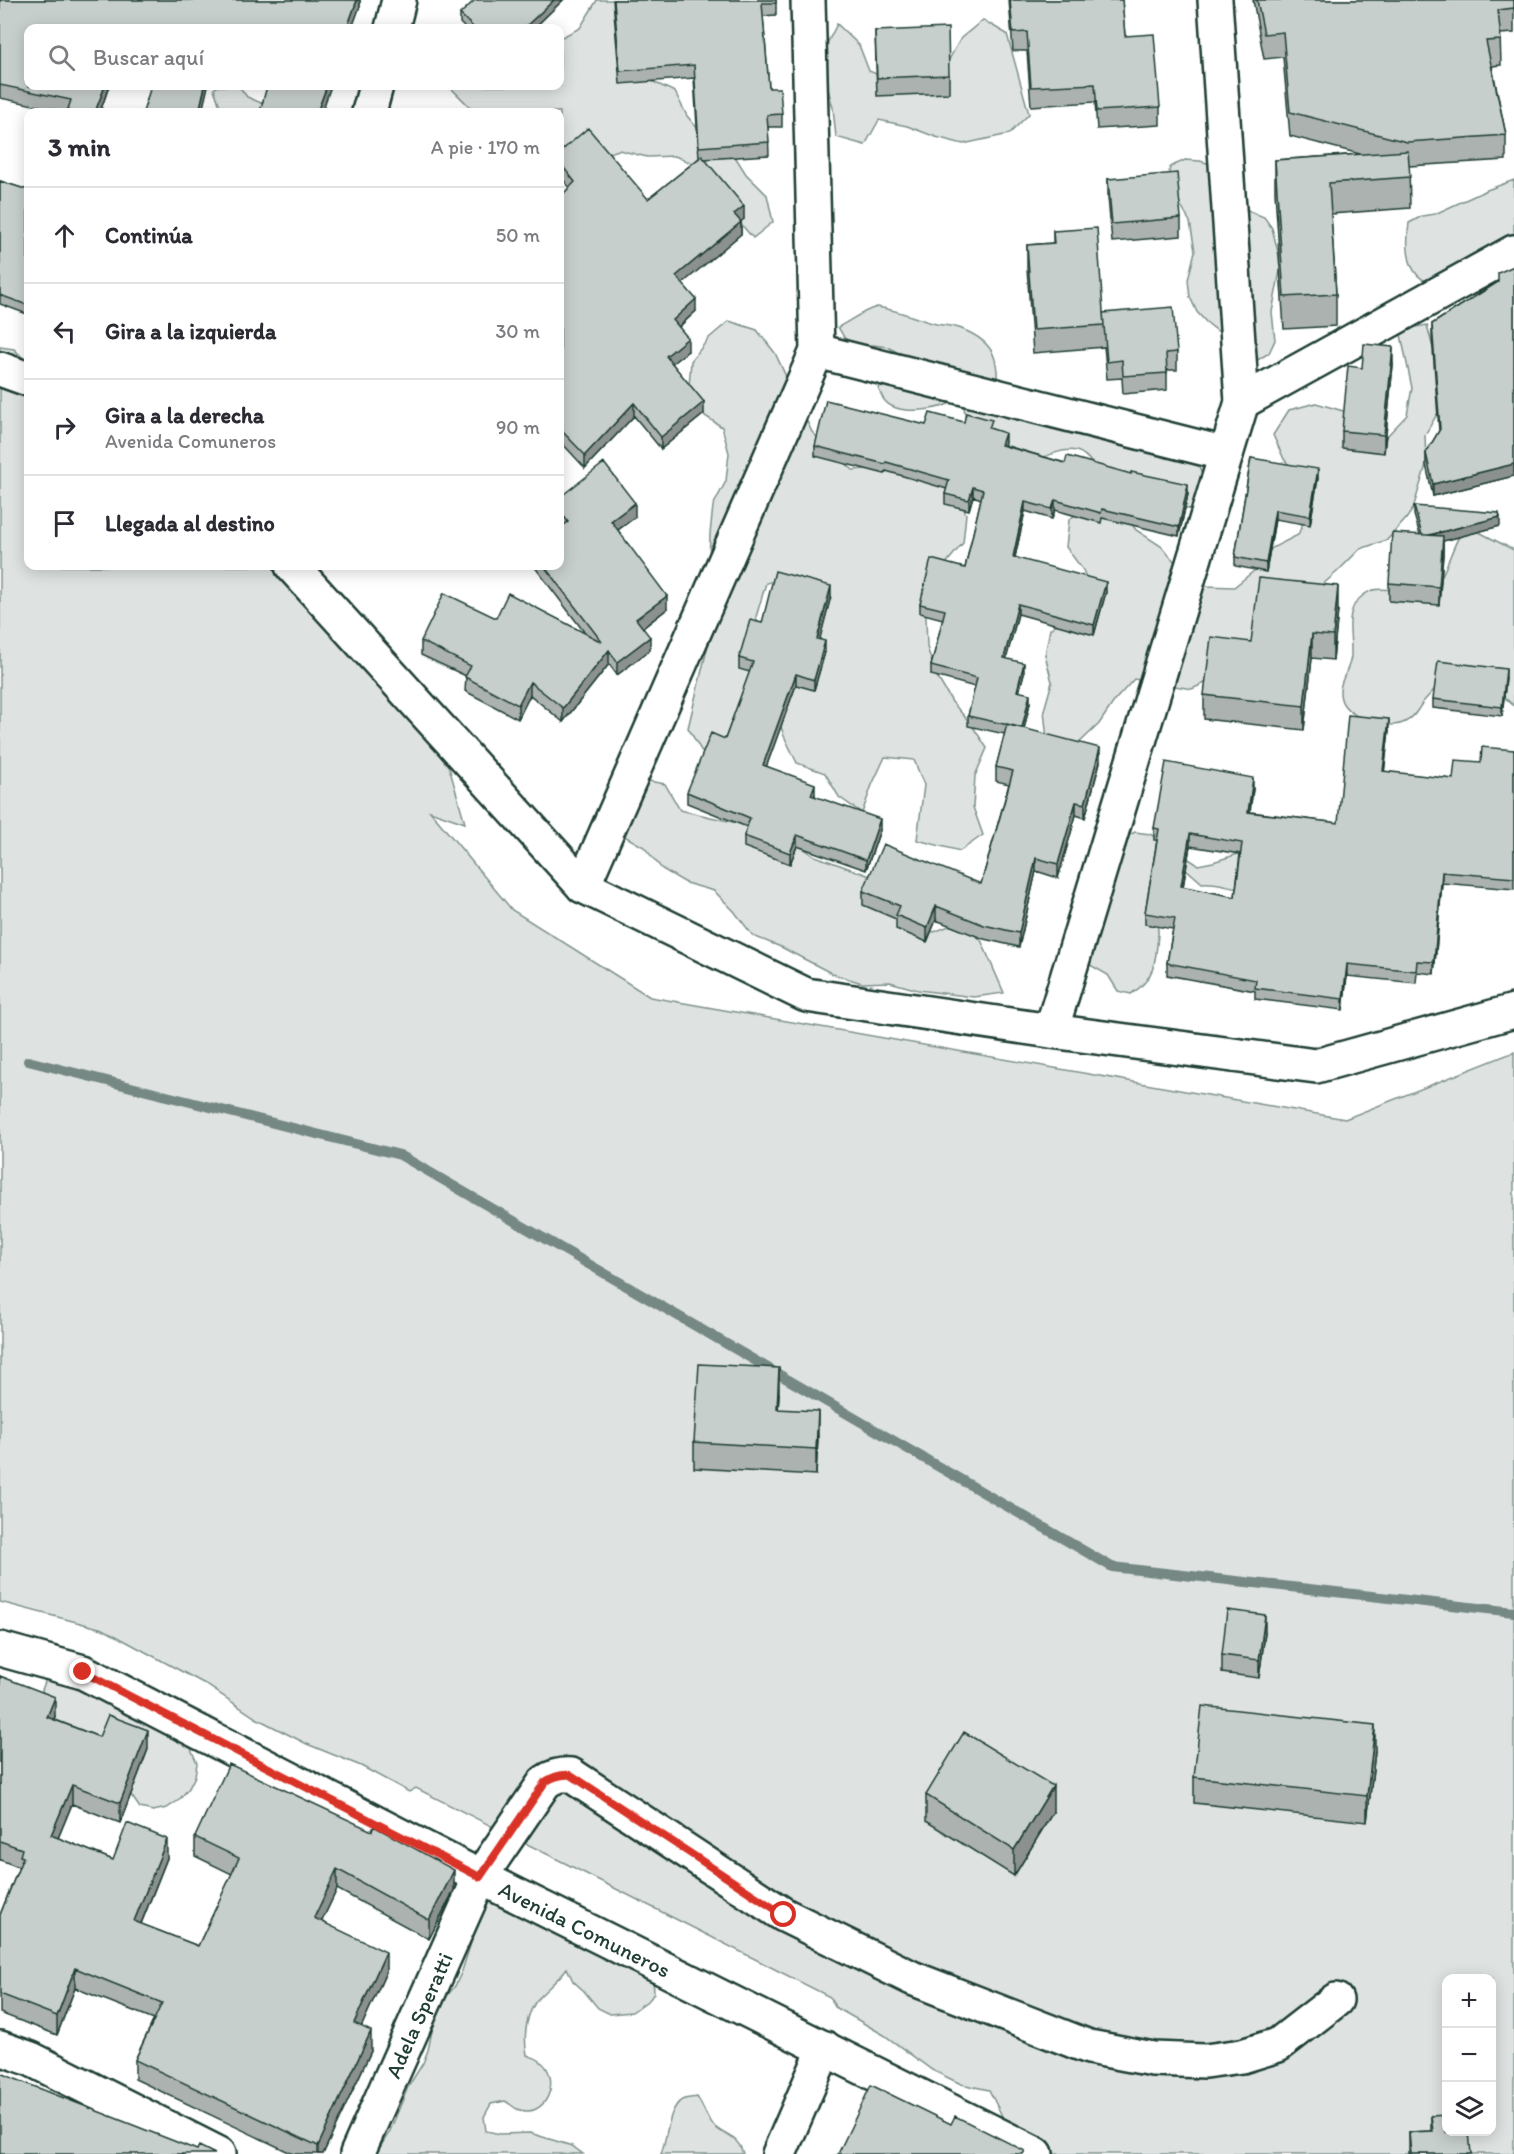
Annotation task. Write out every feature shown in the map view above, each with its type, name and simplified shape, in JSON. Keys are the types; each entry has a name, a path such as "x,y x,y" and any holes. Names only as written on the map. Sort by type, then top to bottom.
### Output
{"street":[{"path":"393,24 399,0"},
{"path":"583,886 817,351 808,0"},
{"path":"1051,1031 1242,402 1215,0"},
{"path":"370,108 375,90"},
{"path":"1242,402 1514,252"},
{"path":"817,351 1226,454"},
{"path":"0,369 24,378"},
{"path":"296,570 583,886 806,995 1051,1031 1316,1066 1514,1011"},
{"name":"Avenida Comuneros","path":"0,1649 83,1672 480,1877 1036,2154"},
{"name":"Adela Speratti","path":"357,2154 480,1877 545,1782 553,1776 564,1774 571,1775 784,1915 912,1978 1089,2047 1153,2059 1205,2061 1242,2056 1278,2045 1336,2000"},
{"path":"0,2048 31,2059 219,2154"},
{"path":"779,2154 825,2048"}],"shaded area":[{"path":"597,0 650,0 649,80 675,92 687,116 705,137 731,150 746,174 767,195 773,222 753,238 733,215 702,168 675,156 647,157 619,150 564,168 564,108 472,108 453,90 564,90 564,36 580,28"},
{"path":"983,20 1007,34 1029,114 1009,134 963,144 907,126 879,120 865,145 836,137 833,108 825,78 824,50 837,24 859,45 869,71 896,82 946,65 961,38"},
{"path":"214,90 242,90 247,97 261,103 275,102 288,108 221,108"},
{"path":"1185,160 1214,165 1249,211 1264,217 1272,228 1280,271 1272,312 1275,340 1269,353 1256,361 1233,338 1219,332 1206,322 1197,312 1190,297 1188,280 1195,251 1190,222 1167,182 1170,167"},
{"path":"1514,180 1514,265 1437,283 1431,283 1416,274 1409,259 1409,223"},
{"path":"877,307 932,323 960,328 983,341 996,361 997,390 1192,453 1208,491 1201,505 1190,509 1182,508 1118,483 1102,476 1087,457 1071,450 1056,453 1029,466 966,422 964,407 951,403 936,408 917,410 891,406 884,400 878,388 887,375 899,369 902,355 888,347 873,345 860,347 845,339 838,327"},
{"path":"729,321 757,330 775,353 812,432 853,470 879,468 955,486 966,514 963,543 925,589 927,647 936,675 952,702 987,748 975,776 973,807 983,835 960,851 917,840 924,785 914,760 885,757 862,813 839,797 825,773 797,763 784,736 776,711 794,576 766,583 756,617 765,644 730,750 702,752 688,728 714,620 709,563 710,534 713,506 726,481 729,453 722,427 699,412 689,387 691,361 709,338"},
{"path":"1427,325 1434,352 1440,409 1425,435 1426,465 1413,509 1387,540 1360,549 1218,677 1192,689 1134,679 1115,700 1099,724 1073,749 1047,740 1044,710 1052,682 1045,655 1050,629 1094,596 1083,570 1066,547 1069,520 1091,502 1118,505 1136,530 1161,546 1181,569 1205,586 1234,587 1255,570 1272,548 1298,535 1308,510 1302,482 1284,459 1273,435 1289,410 1316,403 1343,411 1359,436 1387,436 1407,415 1412,388 1400,330"},
{"path":"0,347 14,349 24,359 24,570 295,570 449,767 465,823 430,811 512,910 650,997 1345,1119 1514,1052 1514,2154 1015,2154 1009,2144 1002,2116 989,2090 961,2084 932,2070 884,2035 835,2007 830,1997 416,1788 409,1792 361,1766 307,1744 256,1718 205,1684 103,1629 0,1602"},
{"path":"1475,530 1514,550 1514,706 1490,684 1445,678 1413,716 1405,722 1379,724 1351,712 1341,699 1340,687 1349,666 1350,617 1355,603 1374,590 1435,588 1461,533"},
{"path":"637,779 665,784 680,810 737,823 791,840 815,856 870,876 907,921 934,932 959,922 981,940 1004,993 974,997 918,990 890,982 862,983 833,974 781,947 753,936 734,911 714,891 686,883 662,869 644,847 619,833 608,808 610,781"},
{"path":"1135,832 1150,834 1198,865 1241,853 1243,889 1217,883 1202,883 1186,869 1168,890 1156,915 1158,932 1156,953 1150,976 1131,994 1118,991 1108,975 1083,961 1122,839"},
{"path":"61,1672 186,1737 197,1763 195,1776 179,1800 167,1808 153,1811 140,1808 131,1795 104,1794 57,1730 55,1716 46,1704 42,1690 47,1676"},
{"path":"507,1878 523,1879 537,1888 653,1976 654,1993 650,1999 632,2012 610,2014 598,2008 573,1981 567,1968 535,2002 527,2024 525,2040 527,2055 539,2060 547,2068 550,2077 548,2096 536,2109 527,2111 517,2109 505,2101 491,2104 484,2117 486,2131 500,2134 530,2133 572,2146 583,2154 376,2154 390,2131 408,2087 423,2063 437,2008 455,1986 462,1971 485,1899"},
{"path":"697,2097 712,2124 734,2139 743,2154 661,2154 668,2124 677,2104 682,2100"}],"building":[{"path":"0,0 357,0 348,24 24,24 24,90 103,90 97,108 68,108 71,100 0,85"},
{"path":"475,0 554,0 528,24 470,24 460,14"},
{"path":"614,0 776,0 776,3 762,3 769,88 780,88 782,114 767,115 769,142 699,147 694,65 620,71"},
{"path":"1010,0 1122,0 1125,36 1154,34 1160,107 1097,111 1095,84 1031,87 1027,32 1013,33"},
{"path":"1257,0 1514,0 1514,8 1498,10 1501,40 1486,41 1506,135 1407,142 1290,112 1283,32 1264,34"},
{"path":"948,28 949,75 877,78 875,31"},
{"path":"150,90 204,90 200,108 144,108"},
{"path":"266,90 325,90 319,108 261,108"},
{"path":"588,128 648,199 702,156 744,206 734,214 741,222 676,276 696,299 673,320 688,338 666,356 704,402 661,437 634,403 585,455 564,433 564,193 575,182 564,168 564,149"},
{"path":"1408,151 1410,177 1329,183 1336,294 1284,297 1275,160"},
{"path":"1177,173 1181,218 1112,224 1108,179"},
{"path":"0,181 24,189 24,304 0,295"},
{"path":"1097,228 1104,325 1033,330 1027,245 1054,243 1053,231"},
{"path":"1514,266 1514,464 1433,484 1426,453 1440,429 1432,324 1498,282 1498,273"},
{"path":"1173,307 1177,352 1166,353 1167,373 1123,376 1122,360 1107,362 1103,313"},
{"path":"1364,344 1393,347 1384,435 1342,431 1348,366 1362,368"},
{"path":"826,400 926,425 930,413 964,422 966,413 992,420 989,428 1005,433 1001,445 1065,463 1067,456 1131,474 1131,472 1188,484 1179,527 1102,509 1101,513 1055,500 1052,509 1025,502 1013,557 1106,582 1094,625 1018,604 1004,658 1024,663 1017,691 1030,694 1022,728 968,716 977,678 931,666 945,610 920,604 931,559 965,568 983,490 973,487 969,500 945,494 949,480 886,462 885,464 815,446"},
{"path":"1251,458 1318,469 1310,516 1275,510 1266,563 1235,557"},
{"path":"604,463 635,503 611,521 667,596 636,619 650,637 617,662 609,650 563,708 530,682 518,705 465,677 471,666 421,641 444,593 496,618 508,593 602,642 547,570 564,570 564,525 568,522 564,516 564,494"},
{"path":"1414,506 1499,513 1500,517 1422,535"},
{"path":"1392,533 1443,536 1439,587 1389,583"},
{"path":"775,571 831,586 817,639 825,641 814,680 796,674 763,765 815,784 811,795 880,819 866,860 797,835 790,853 744,836 750,818 687,792 711,733 725,739 753,662 739,658 750,620 762,623"},
{"path":"1259,578 1338,586 1333,636 1312,634 1304,706 1204,695 1211,637 1251,642"},
{"path":"1438,661 1506,669 1502,707 1433,699"},
{"path":"1348,715 1389,719 1383,771 1453,779 1455,760 1481,762 1482,747 1514,750 1514,878 1442,872 1434,962 1417,961 1416,971 1347,964 1343,999 1255,988 1256,980 1167,963 1175,918 1145,913 1159,829 1154,828 1166,762 1253,778 1248,812 1338,823","holes":["1190,834 1242,843 1235,897 1181,886"]},
{"path":"1007,724 1100,748 1085,804 1076,802 1058,864 1036,858 1019,933 984,925 936,906 927,928 896,915 900,906 863,891 883,844 981,884 1013,771 996,767"},
{"path":"699,1364 779,1368 777,1409 818,1411 816,1449 694,1442"},
{"path":"1227,1610 1265,1615 1259,1660 1222,1655"},
{"path":"0,1676 55,1697 47,1717 99,1737 108,1715 148,1730 120,1803 72,1785 51,1835 113,1860 127,1823 167,1839 134,1921 198,1946 239,1858 195,1837 229,1764 372,1831 374,1826 454,1870 429,1920 337,1869 314,1918 386,1952 354,2023 371,2031 318,2146 135,2060 162,2003 75,1968 57,2016 0,1994 0,1915 23,1857 20,1856 22,1849 0,1841"},
{"path":"1202,1706 1375,1725 1367,1796 1194,1777"},
{"path":"964,1732 1053,1786 1014,1850 926,1795"},
{"path":"0,2073 197,2150 199,2146 215,2154 0,2154"},
{"path":"871,2085 951,2124 955,2116 1025,2151 1023,2154 838,2154"},
{"path":"1442,2115 1442,2136 1469,2136 1471,2154 1411,2154 1409,2132 1433,2131 1431,2116"}],"waterway":[{"path":"28,1061 400,1155 1112,1567 1514,1612"}],"route":[{"path":"83,1672 480,1877 545,1782 553,1776 564,1774 571,1775 784,1915"}]}
